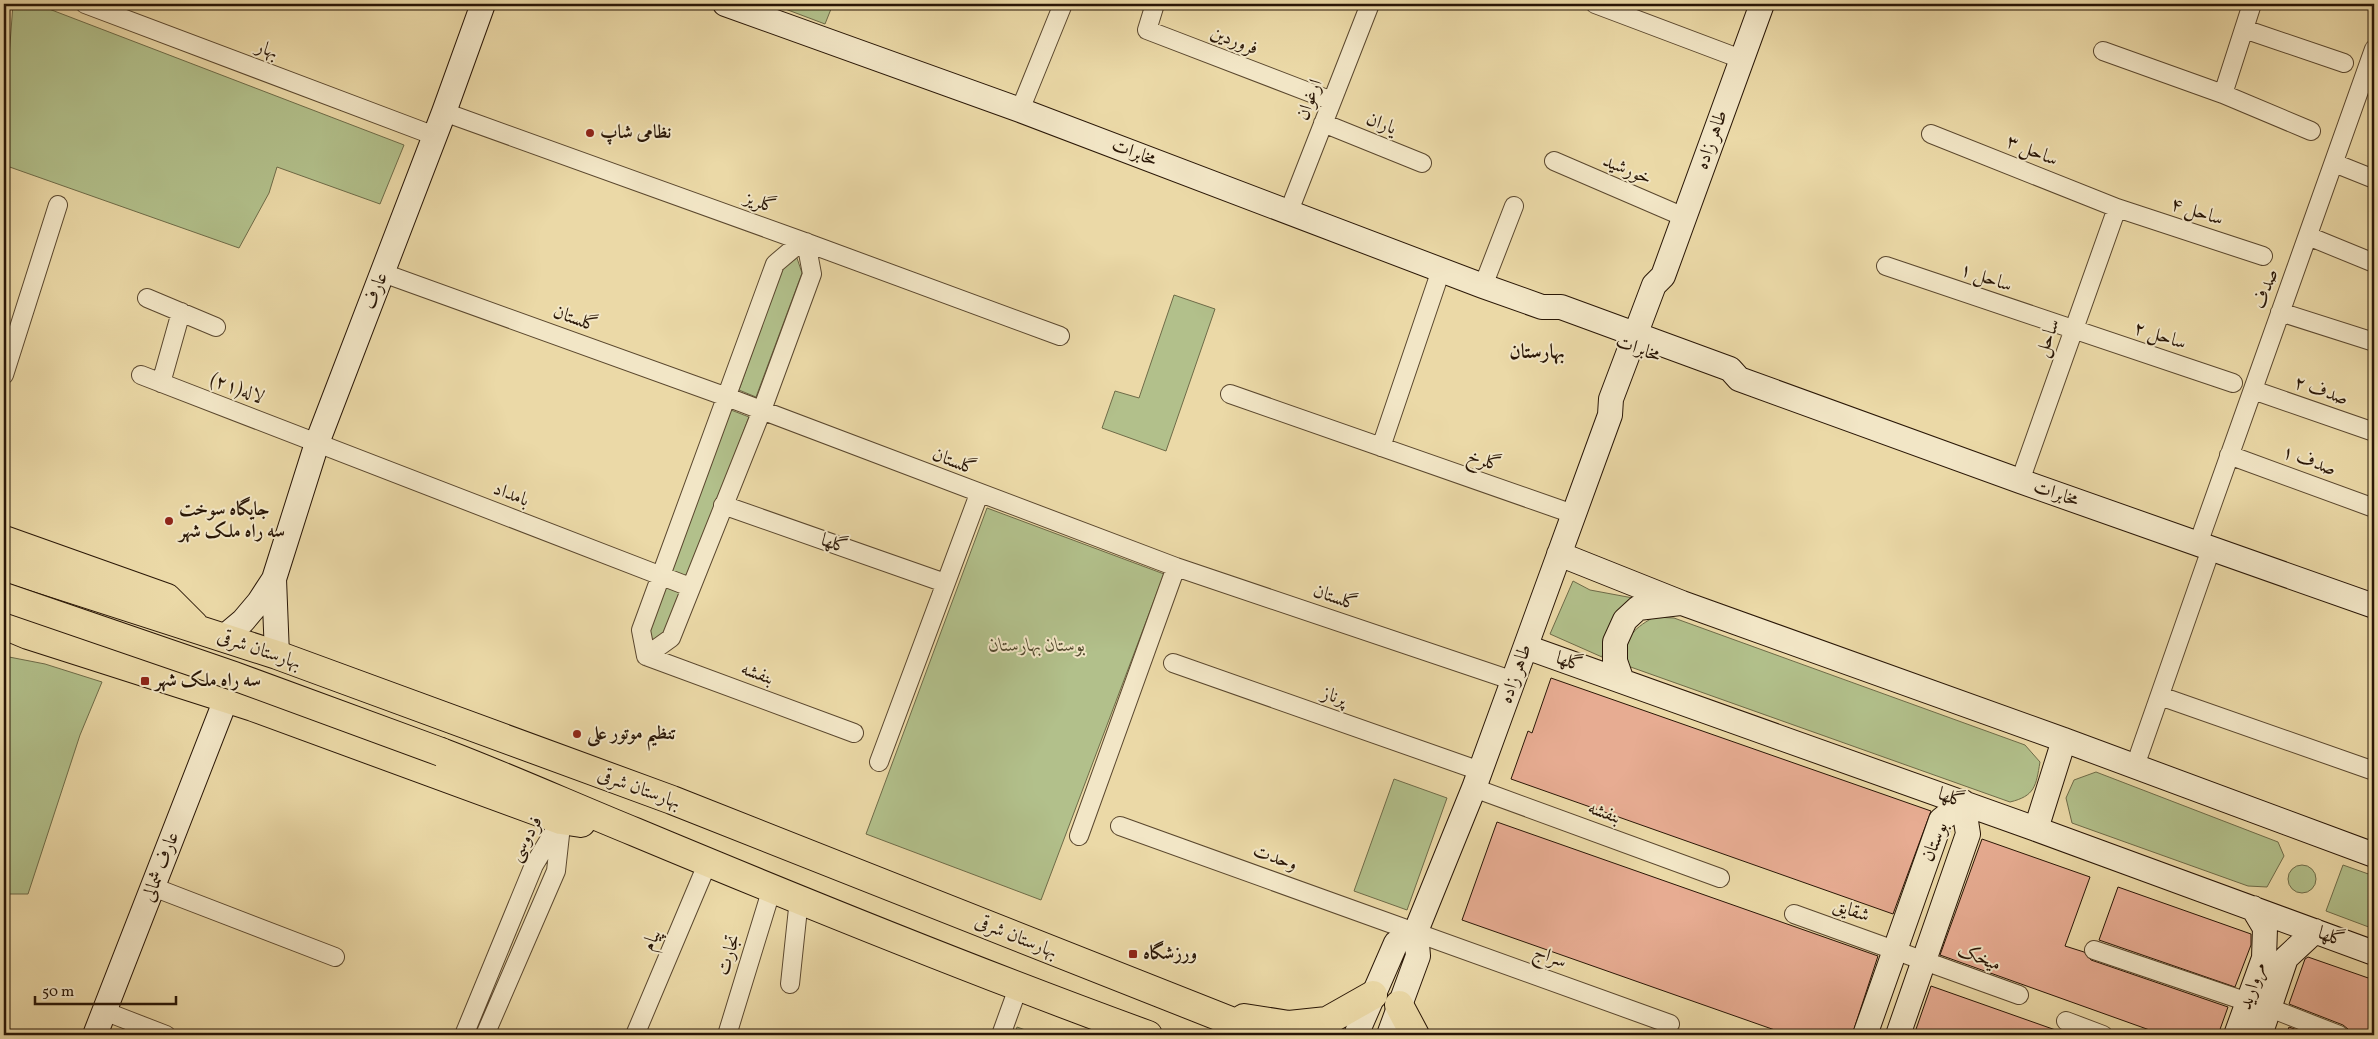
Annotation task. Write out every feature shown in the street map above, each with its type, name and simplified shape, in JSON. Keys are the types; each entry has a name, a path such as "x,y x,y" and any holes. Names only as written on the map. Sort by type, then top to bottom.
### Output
{"main road":[{"path":"4,540 167,598 211,633"},
{"name":"بهارستان شرقی","path":"4,567 277,655 672,800 1266,1035"},
{"path":"112,602 78,596 56,595 48,598 43,606 43,615 46,623 54,631 129,666"},
{"name":"بهارستان شرقی","path":"4,597 234,676 509,777 634,832 1018,988 1148,1035"},
{"name":"بهارستان شرقی","path":"12,629 226,698 561,820 634,832"},
{"path":"1209,1013 1289,1025 1327,1021 1373,995"},
{"path":"1399,1005 1415,1035"}],"street":[{"name":"بهار","path":"85,4 435,136"},
{"name":"عارف","path":"274,579 317,443 435,136 483,4"},
{"path":"1020,110 1063,4"},
{"name":"فروردین","path":"1156,4 1147,30 1332,101"},
{"name":"ارغوان","path":"1289,212 1370,4"},
{"path":"1595,4 1741,59"},
{"name":"طاهر زاده","path":"1389,1035 1418,956 1416,931 1477,780 1610,415 1622,404 1640,343 1666,288 1663,276 1762,4"},
{"path":"2223,94 2252,4"},
{"name":"مخابرات","path":"739,6 1020,110 1483,286 1542,307 1562,307 1726,381 1739,379 2020,482 2374,606"},
{"path":"2244,29 2344,63"},
{"name":"صدف","path":"2135,766 2160,696 2230,455 2334,163 2366,96 2374,49"},
{"path":"2103,51 2223,94 2311,131"},
{"name":"گلریز","path":"444,112 804,241 1060,336"},
{"name":"یاران","path":"1323,124 1422,163"},
{"name":"ساحل ۳","path":"1931,134 2117,208"},
{"name":"خورشید","path":"1554,161 1684,217"},
{"path":"2334,163 2374,179"},
{"path":"4,375 58,205"},
{"path":"1483,286 1514,206"},
{"name":"ساحل ۴","path":"2117,208 2263,256"},
{"name":"ساحل","path":"2020,482 2117,208"},
{"path":"2308,236 2374,263"},
{"path":"804,241 812,274 762,410 690,587 672,638 646,656 640,630 775,264 804,241"},
{"name":"ساحل ۱","path":"1886,266 2073,330"},
{"path":"1381,447 1441,270"},
{"name":"گلستان","path":"383,273 727,397 1176,567 1514,681"},
{"path":"146,298 216,326"},
{"path":"161,383 181,312"},
{"path":"2280,312 2374,342"},
{"name":"ساحل ۲","path":"2073,330 2233,383"},
{"name":"لاله(۲۱)","path":"141,374 317,443"},
{"name":"صدف ۲","path":"2253,390 2374,432"},
{"name":"گلرخ","path":"1230,394 1573,514"},
{"name":"بامداد","path":"317,443 690,587"},
{"name":"صدف ۱","path":"2230,455 2374,508"},
{"path":"879,762 979,494"},
{"name":"گلها","path":"724,505 945,583"},
{"path":"1559,554 1682,603 2374,854"},
{"path":"1079,836 1176,567"},
{"path":"211,633 243,621 259,602 274,579"},
{"path":"274,579 277,655"},
{"path":"1622,680 1615,662 1615,642 1625,620 1638,608 1682,603"},
{"name":"گلها","path":"1526,646 1963,802 2374,953"},
{"name":"بنفشه","path":"646,656 854,733"},
{"name":"پرناز","path":"1173,663 1477,780"},
{"path":"2160,696 2374,771"},
{"name":"عارف شمالی","path":"95,1035 226,698"},
{"path":"2036,829 2064,740"},
{"name":"بنفشه","path":"1477,780 1720,878"},
{"name":"بوستان","path":"1867,1034 1941,820 1963,802"},
{"name":"بوستان","path":"1898,1035 1968,834 1963,802"},
{"name":"فردوسی","path":"464,1035 534,865 561,820"},
{"name":"فردوسی","path":"486,1035 556,871 561,820"},
{"name":"وحدت","path":"1120,826 1416,931"},
{"name":"پیام","path":"635,1035 708,862"},
{"path":"153,887 335,956"},
{"name":"تجارت","path":"727,1035 772,888"},
{"path":"790,984 799,899"},
{"name":"مروارید","path":"2253,908 2265,928 2259,1005 2260,1035"},
{"name":"شقایق","path":"1794,914 1924,960"},
{"path":"511,922 530,931"},
{"path":"1356,1035 1396,943 1416,931"},
{"name":"سراج","path":"1416,931 1670,1024"},
{"name":"مروارید","path":"2236,1035 2259,1005 2286,958 2315,931"},
{"path":"2094,950 2259,1005 2339,1035"},
{"name":"میخک","path":"1924,960 2019,995"},
{"path":"1001,1035 1018,988"},
{"path":"104,1011 166,1035"},
{"path":"2066,1021 2103,1035"}],"green space":[{"path":"13,4 36,4 404,145 380,204 277,167 269,193 239,248 4,165 4,124"},
{"path":"772,4 833,4 825,24"},
{"path":"797,258 802,273 756,397 739,390 781,269"},
{"path":"1174,295 1215,309 1166,451 1102,428 1115,391 1139,398"},
{"path":"731,410 749,417 688,577 670,570"},
{"name":"بوستان بهارستان","path":"987,508 1164,574 1041,900 866,834"},
{"path":"1573,581 1590,590 1633,598 1614,618 1608,630 1602,657 1550,634"},
{"path":"664,585 681,593 665,634 653,643 648,629"},
{"path":"1654,617 1674,618 2025,745 2040,762 2033,789 2025,797 2010,802 1625,665 1628,641 1631,636 1639,626"},
{"path":"4,656 45,664 102,682 80,735 28,894 4,894"},
{"path":"2096,772 2278,842 2284,856 2267,887 2248,886 2072,823 2066,798 2074,780"},
{"path":"1394,779 1447,798 1407,910 1354,891"},
{"path":"2302,865 2312,869 2316,879 2312,889 2302,893 2292,889 2288,879 2292,869"},
{"path":"2343,865 2374,876 2374,929 2326,911"},
{"path":"1017,1027 1039,1035 1014,1035"}],"building":[{"path":"1551,678 1931,811 1893,914 1511,779 1528,731 1532,733"},
{"path":"1497,822 1878,956 1852,1035 1789,1035 1462,920"},
{"path":"1982,839 2090,877 2065,946 2084,952 2091,960 2228,1007 2218,1035 2157,1035 2158,1033 1940,955"},
{"path":"2118,887 2251,934 2251,945 2235,987 2099,940"},
{"path":"2308,957 2374,980 2374,1035 2349,1035 2348,1029 2343,1025 2289,1004 2305,959"},
{"path":"1931,986 2064,1033 2063,1035 1914,1035"},
{"path":"2289,1027 2310,1035 2286,1035"}],"place":[{"name":"نظامی شاپ","path":"590,133"},
{"name":"جایگاه سوخت سه راه ملک شهر","path":"169,521"},
{"name":"سه راه ملک شهر","path":"145,681"},
{"name":"تنظیم موتور علی","path":"577,734"},
{"name":"ورزشگاه","path":"1133,954"}],"district":[{"name":"بهارستان","path":"1537,353"}]}
